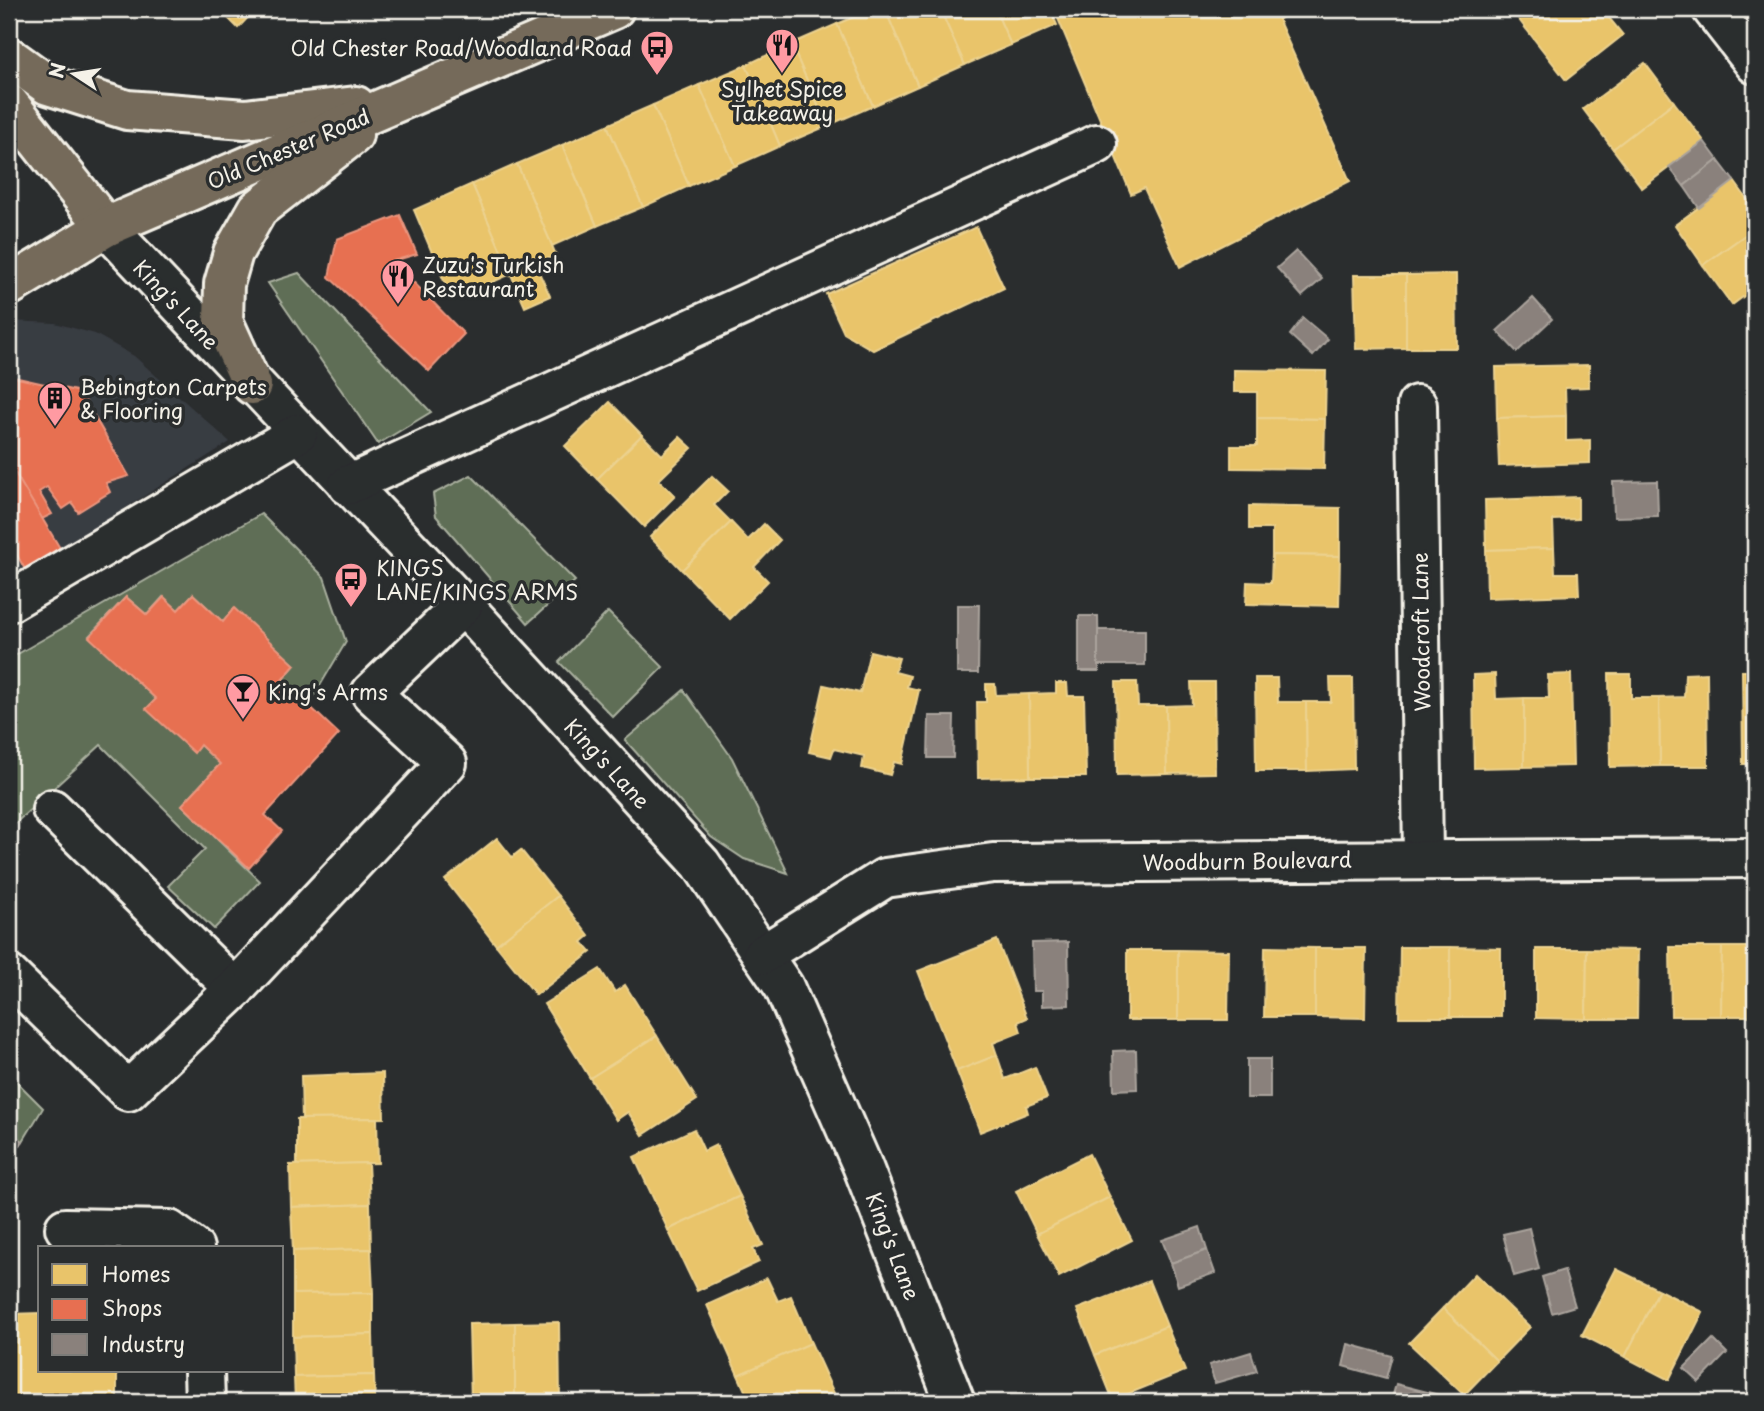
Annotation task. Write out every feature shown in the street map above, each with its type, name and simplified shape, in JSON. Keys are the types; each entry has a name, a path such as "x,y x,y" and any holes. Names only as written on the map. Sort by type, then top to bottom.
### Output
{"main road":[{"name":"Old Chester Road","path":"9,286 106,227 614,9"},
{"path":"9,57 48,85 127,110 245,119 397,101"},
{"path":"251,384 223,321 224,284 233,253 258,209 397,101"},
{"path":"9,104 106,227"}],"street":[{"path":"1712,9 1755,64"},
{"path":"348,485 1097,144"},
{"name":"King's Lane","path":"106,227 251,384 463,605 701,864 784,987 862,1165 955,1402"},
{"name":"Woodcroft Lane","path":"1417,405 1423,858"},
{"path":"9,603 298,433"},
{"path":"9,975 128,1091 235,989 447,763 371,693 463,605"},
{"path":"52,809 235,989"},
{"name":"Woodburn Boulevard","path":"762,956 885,878 993,863 1423,858 1755,858"},
{"path":"65,1228 169,1230 191,1246"},
{"path":"204,1372 205,1402"}],"shaded area":[{"path":"9,321 55,323 95,334 134,356 230,442 9,581"}],"green space":[{"path":"299,273 431,412 378,444 268,283"},
{"path":"471,475 575,581 528,623 436,516 433,494"},
{"path":"261,514 324,577 346,642 308,706 282,680 295,665 234,609 223,622 193,594 178,610 163,597 147,615 126,597 89,636 156,699 147,709 194,752 200,745 220,764 182,805 260,881 214,929 168,886 205,849 101,745 9,829 9,659"},
{"path":"608,612 663,667 613,717 559,662"},
{"path":"684,690 732,758 788,873 744,859 711,837 625,740"},
{"path":"9,1074 43,1108 23,1141 9,1132"}],"building: Homes":[{"path":"219,9 256,9 238,28"},
{"path":"873,9 885,9 918,86 873,106 837,24"},
{"path":"885,9 940,9 965,65 918,86"},
{"path":"940,9 995,9 1011,45 965,65"},
{"path":"995,9 1050,9 1057,25 1011,45"},
{"path":"1054,9 1294,9 1293,13 1278,19 1350,181 1180,267 1144,188 1131,194"},
{"path":"1525,9 1602,9 1623,35 1566,80 1516,16"},
{"path":"837,24 873,106 827,126 791,44"},
{"path":"791,44 827,126 780,146 746,65"},
{"path":"1645,63 1674,102 1613,149 1583,109"},
{"path":"746,65 780,146 735,166 699,85"},
{"path":"699,85 735,166 689,186 653,105"},
{"path":"1674,102 1704,141 1642,188 1613,149"},
{"path":"653,105 689,186 643,207 607,125"},
{"path":"607,125 643,207 597,226 562,145"},
{"path":"562,145 597,226 552,246 517,164"},
{"path":"517,164 556,255 535,264 550,296 525,307 472,184"},
{"path":"1734,181 1755,210 1755,228 1703,265 1675,225"},
{"path":"472,184 511,274 452,300 414,210"},
{"path":"976,227 1004,288 873,350 844,333 826,294"},
{"path":"1755,228 1755,288 1732,305 1703,265"},
{"path":"1456,274 1457,348 1406,348 1406,275"},
{"path":"1354,275 1406,275 1406,348 1356,349"},
{"path":"1589,365 1589,387 1565,388 1566,416 1497,418 1496,367"},
{"path":"1234,370 1326,371 1325,419 1257,418 1257,392 1234,392"},
{"path":"610,402 642,435 597,479 565,446"},
{"path":"1566,416 1566,441 1590,440 1590,463 1499,466 1497,418"},
{"path":"1257,418 1325,419 1324,469 1231,468 1231,446 1257,446"},
{"path":"642,435 662,455 680,437 692,448 659,480 675,496 644,527 597,479"},
{"path":"712,476 728,491 714,505 731,522 682,570 650,537"},
{"path":"1578,497 1578,519 1553,520 1554,548 1486,550 1485,500"},
{"path":"1249,506 1340,508 1340,556 1272,555 1272,529 1249,529"},
{"path":"731,522 748,540 764,524 780,540 754,567 768,581 730,619 682,570"},
{"path":"1554,548 1555,573 1578,573 1579,595 1487,598 1486,550"},
{"path":"1272,555 1340,556 1339,606 1246,604 1247,582 1271,583"},
{"path":"870,651 899,658 895,672 910,676 907,687 919,690 902,764 894,762 890,775 862,768 864,756 834,749 831,757 809,752 824,685 860,693"},
{"path":"1742,671 1755,671 1755,764 1743,764"},
{"path":"1707,673 1708,766 1660,766 1659,698 1684,697 1685,674"},
{"path":"1495,674 1496,699 1524,698 1524,767 1474,768 1473,675"},
{"path":"1571,674 1573,766 1524,767 1524,698 1549,698 1548,675"},
{"path":"1609,674 1631,674 1631,698 1659,698 1660,766 1610,767"},
{"path":"1255,678 1277,678 1278,702 1306,702 1307,771 1256,771"},
{"path":"1330,678 1353,678 1354,769 1307,771 1306,702 1331,702"},
{"path":"1116,682 1137,682 1138,706 1166,706 1167,774 1117,775"},
{"path":"1191,682 1214,682 1215,773 1167,774 1166,706 1192,705"},
{"path":"1056,683 1067,683 1068,696 1084,696 1086,777 1030,777 1029,694 1056,693"},
{"path":"986,684 995,684 996,695 1029,694 1030,777 978,778 977,702 986,702"},
{"path":"497,838 512,857 521,850 558,896 496,945 445,880"},
{"path":"558,896 589,936 582,942 591,952 536,995 496,945"},
{"path":"997,940 1027,1018 1018,1022 1021,1032 993,1043 997,1055 957,1071 918,971"},
{"path":"1265,947 1315,948 1315,1017 1264,1017"},
{"path":"1400,947 1450,947 1450,1017 1399,1017"},
{"path":"1450,947 1501,948 1501,1017 1450,1017"},
{"path":"1670,947 1722,947 1721,1016 1671,1016"},
{"path":"1722,947 1755,947 1755,1016 1721,1016"},
{"path":"1315,948 1366,948 1365,1018 1315,1017"},
{"path":"1536,949 1587,949 1586,1019 1536,1018"},
{"path":"1587,949 1638,950 1637,1019 1586,1019"},
{"path":"1127,950 1178,950 1178,1020 1127,1020"},
{"path":"1178,950 1229,951 1228,1020 1178,1020"},
{"path":"600,969 615,992 625,985 657,1036 590,1078 544,1004"},
{"path":"657,1036 697,1100 643,1135 628,1112 616,1120 590,1078"},
{"path":"997,1055 1005,1079 1035,1067 1047,1098 1026,1106 1028,1113 980,1132 957,1071"},
{"path":"383,1073 384,1118 302,1120 301,1076"},
{"path":"377,1118 378,1163 297,1165 297,1119"},
{"path":"694,1129 704,1151 716,1145 740,1196 668,1230 634,1157"},
{"path":"1089,1154 1110,1197 1037,1234 1016,1191"},
{"path":"368,1163 370,1204 291,1207 290,1165"},
{"path":"740,1196 763,1245 753,1249 759,1262 697,1291 668,1230"},
{"path":"1110,1197 1132,1240 1059,1277 1037,1234"},
{"path":"370,1204 371,1249 293,1251 291,1207"},
{"path":"371,1249 373,1293 293,1294 293,1251"},
{"path":"1616,1269 1659,1290 1625,1357 1582,1335"},
{"path":"1475,1274 1530,1327 1497,1361 1443,1308"},
{"path":"767,1278 778,1301 791,1296 811,1343 738,1375 707,1305"},
{"path":"1149,1281 1167,1326 1095,1355 1077,1309"},
{"path":"1659,1290 1703,1312 1669,1380 1625,1357"},
{"path":"373,1293 373,1334 293,1337 293,1294"},
{"path":"1443,1308 1497,1361 1464,1395 1409,1343"},
{"path":"38,1313 38,1372 117,1372 117,1402 9,1402 9,1314"},
{"path":"559,1322 560,1402 515,1402 515,1323"},
{"path":"515,1323 515,1402 471,1402 469,1324"},
{"path":"1167,1326 1185,1371 1113,1400 1095,1355"},
{"path":"373,1334 374,1375 294,1377 293,1337"},
{"path":"811,1343 838,1402 750,1402 738,1375"},
{"path":"374,1375 375,1402 295,1402 294,1377"},
{"path":"651,1393 653,1402 622,1400"}],"building: Shops":[{"name":"Zuzu's Turkish Restaurant","path":"400,215 417,254 393,261 464,334 429,371 329,277 337,239"},
{"name":"Bebington Carpets & Flooring","path":"9,376 80,392 129,476 106,483 110,492 78,512 72,503 63,509 47,487 39,492 52,514 42,519 9,463"},
{"path":"9,463 61,550 26,571 9,541"},
{"name":"King's Arms","path":"193,594 223,622 234,608 295,665 282,680 339,734 265,815 282,831 249,868 182,805 220,764 200,745 194,753 146,709 156,699 89,637 126,597 147,615 164,597 178,610"}],"building: Industry":[{"path":"1704,141 1718,160 1684,186 1669,167"},
{"path":"1718,160 1734,181 1699,208 1684,186"},
{"path":"1296,251 1322,279 1302,296 1277,268"},
{"path":"1533,298 1552,319 1517,352 1497,331"},
{"path":"1303,318 1328,339 1313,356 1290,335"},
{"path":"1657,481 1658,516 1614,517 1613,482"},
{"path":"957,605 979,605 978,673 957,673"},
{"path":"1079,616 1098,616 1099,671 1079,671"},
{"path":"1098,630 1145,630 1145,665 1098,665"},
{"path":"929,716 954,716 953,758 928,758"},
{"path":"1068,942 1069,1005 1042,1006 1042,991 1033,991 1032,943"},
{"path":"1136,1050 1137,1089 1114,1090 1113,1051"},
{"path":"1247,1059 1270,1059 1270,1098 1247,1098"},
{"path":"9,1132 23,1141 9,1162"},
{"path":"1200,1227 1207,1250 1171,1263 1162,1240"},
{"path":"1529,1228 1539,1269 1514,1276 1503,1234"},
{"path":"1207,1250 1215,1273 1178,1286 1171,1263"},
{"path":"1564,1270 1575,1306 1552,1313 1542,1277"},
{"path":"1713,1339 1727,1353 1699,1382 1684,1368"},
{"path":"1348,1344 1392,1356 1386,1378 1343,1366"},
{"path":"1251,1352 1257,1371 1215,1383 1209,1365"},
{"path":"1396,1384 1439,1395 1437,1402 1391,1402"}],"place":[{"name":"Sylhet Spice Takeaway","path":"782,75"},
{"name":"Old Chester Road/Woodland Road","path":"657,77"},
{"name":"Zuzu's Turkish Restaurant","path":"398,306"},
{"name":"Bebington Carpets & Flooring","path":"55,428"},
{"name":"KINGS LANE/KINGS ARMS","path":"351,609"},
{"name":"King's Arms","path":"243,721"}]}
